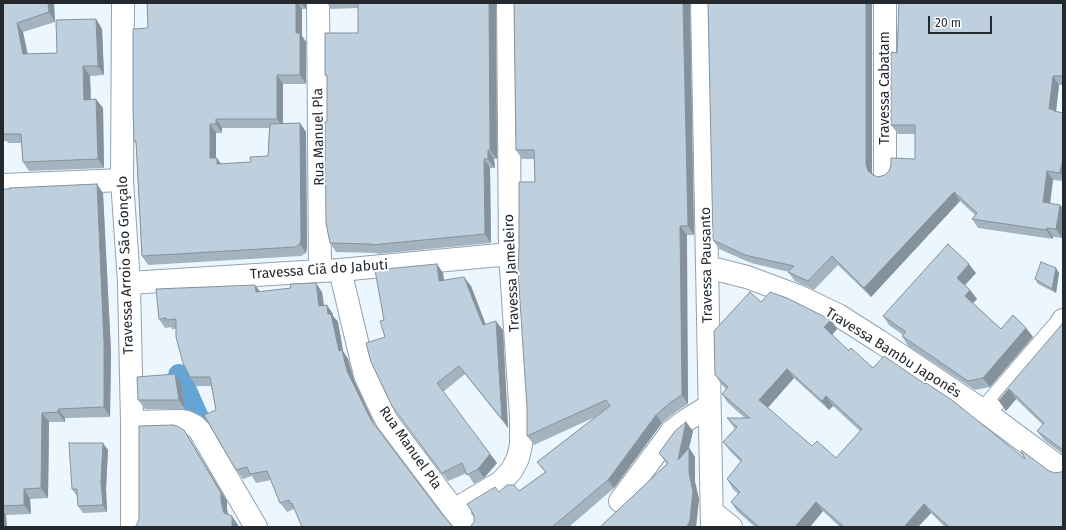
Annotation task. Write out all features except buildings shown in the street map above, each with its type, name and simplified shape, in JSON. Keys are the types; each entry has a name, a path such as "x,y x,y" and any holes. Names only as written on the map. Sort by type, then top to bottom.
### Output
{"street":[{"name":"Travessa Arroio São Gonçalo","path":"123,3 122,180 129,283 132,422 132,527"},
{"name":"Rua Manuel Pla","path":"318,3 330,271 365,374 387,421 468,527"},
{"name":"Travessa Jameleiro","path":"454,510 501,482 512,470 518,458 521,445 521,417 510,254 508,3"},
{"name":"Travessa Pausanto","path":"702,3 712,519"},
{"name":"Travessa Cabatam","path":"885,173 886,3"},
{"path":"3,185 122,180"},
{"name":"Travessa Ciã do Jabuti","path":"129,283 330,271 510,254"},
{"name":"Travessa Bambu Japonês","path":"707,267 747,277 798,296 838,315 985,412 1063,470"},
{"path":"985,412 1063,320"},
{"path":"620,501 672,431 709,406"},
{"path":"132,422 180,421 196,426 256,527"},
{"path":"712,519 731,527"}],"waterway":[{"path":"179,375 209,442"}]}
